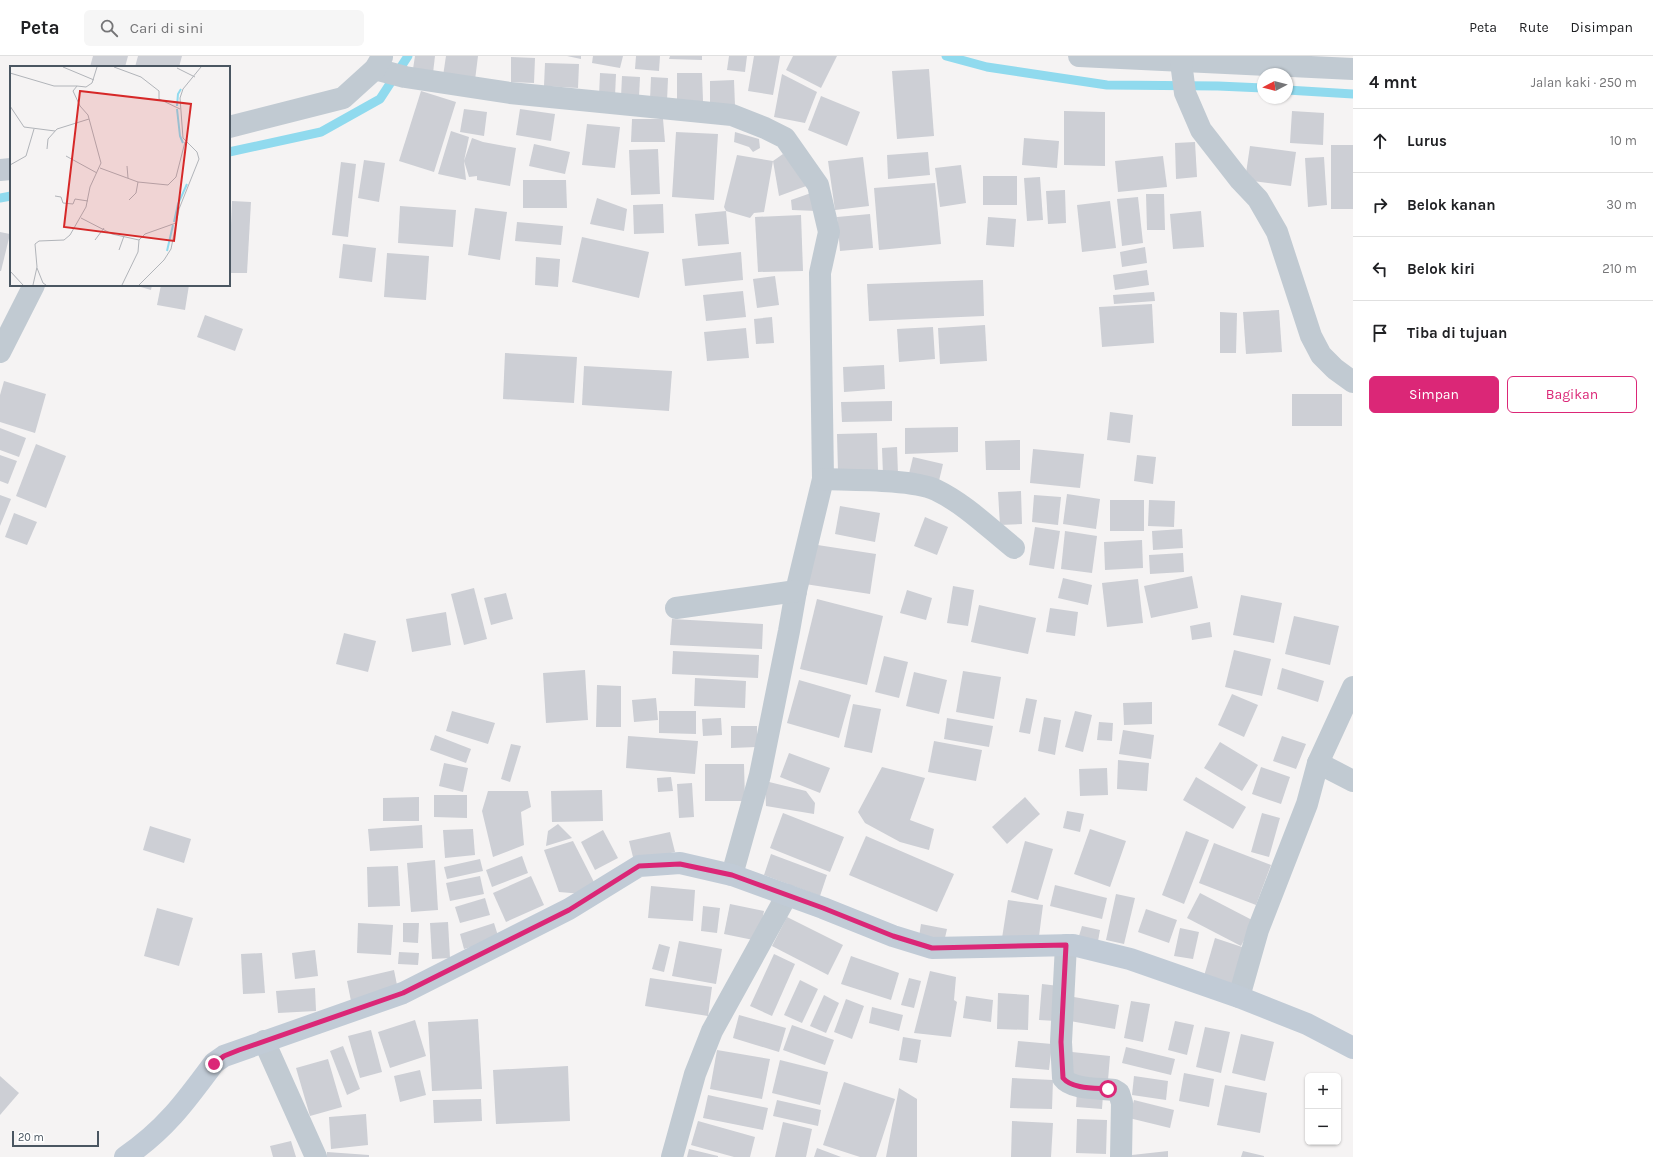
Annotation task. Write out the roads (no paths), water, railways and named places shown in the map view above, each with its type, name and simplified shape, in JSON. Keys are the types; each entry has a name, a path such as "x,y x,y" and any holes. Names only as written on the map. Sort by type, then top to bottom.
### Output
{"street":[{"path":"1079,56 1183,77 1353,69"},
{"path":"230,127 344,98 380,66 405,77 510,93 732,115 765,128 784,138 818,185 829,232 820,273 823,479 796,591 760,776 732,875"},
{"path":"1183,77 1201,130 1240,180 1258,199 1277,232 1311,336 1321,355 1335,370 1353,382"},
{"path":"0,170 10,169"},
{"path":"0,352 33,286"},
{"path":"823,479 903,483 934,490 962,506 1014,548"},
{"path":"676,608 796,591"},
{"path":"1239,997 1258,930 1307,804 1318,764 1353,687"},
{"path":"1318,764 1353,781"},
{"path":"126,1157 146,1143 163,1128 214,1064 224,1056 403,993 569,910 639,866 680,864 732,875 823,908 893,936 932,948 1073,945 1130,959 1239,997 1307,1024 1353,1048"},
{"path":"672,1157 695,1074 712,1031 787,895"},
{"path":"1066,945 1061,1042 1063,1078 1066,1082 1073,1085 1114,1090 1118,1093 1122,1103 1121,1157"},
{"path":"264,1041 316,1157"}],"waterway":[{"path":"230,152 321,132 380,99 408,56"},
{"path":"946,56 987,67 1107,85 1257,88"},
{"path":"1293,90 1353,94"},
{"path":"0,198 10,196"}]}
